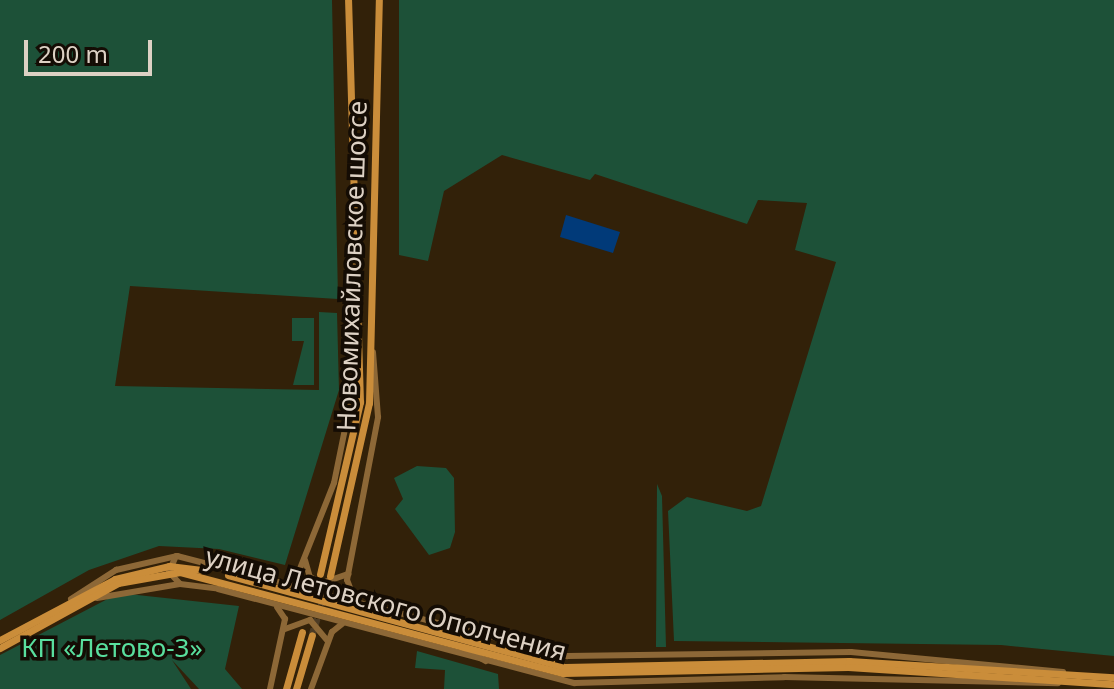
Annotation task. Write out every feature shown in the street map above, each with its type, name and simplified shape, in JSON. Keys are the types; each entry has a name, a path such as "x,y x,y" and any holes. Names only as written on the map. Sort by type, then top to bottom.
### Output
{"main road":[{"name":"Новомихайловское шоссе","path":"320,574 355,444 361,343 348,0"},
{"name":"Новомихайловское шоссе","path":"330,576 364,447 372,344 379,0"},
{"name":"улица Летовского Ополчения","path":"0,640 118,583 169,569 225,574 419,631 587,669 849,661 1027,674 1114,684"},
{"name":"улица Летовского Ополчения","path":"0,648 68,606"},
{"name":"улица Летовского Ополчения","path":"419,631 454,644 585,676 848,667 1114,677"},
{"path":"286,689 302,632"},
{"path":"296,689 312,635"}],"street":[{"path":"280,579 297,574 341,462 361,343"},
{"path":"356,600 347,589 378,417 372,344"},
{"path":"177,556 169,569 180,584"},
{"path":"68,606 116,570 177,556 280,579 567,656 851,652 1021,662 1070,673"},
{"path":"305,556 315,580 335,584 349,573"},
{"path":"68,606 118,591 180,584 271,602 499,668 596,684 874,677 1021,686 1080,681"},
{"path":"270,689 284,614 271,602"},
{"path":"406,641 419,631 414,616"},
{"path":"282,633 293,621 310,620 328,644"},
{"path":"311,689 328,644 346,624"},
{"path":"454,644 499,668"},
{"path":"1021,662 1027,674 1021,686"}],"green space":[{"path":"0,0 332,0 338,299 130,286 115,386 319,390 319,312 337,313 339,390 285,565 219,549 159,546 89,570 0,620"},
{"path":"399,0 1114,0 1114,656 1001,645 674,641 668,511 687,497 747,511 761,506 836,262 795,250 807,203 758,200 747,224 595,174 590,180 502,155 444,191 428,261 399,255"},
{"path":"292,318 314,318 314,385 293,385 304,341 292,341"},
{"path":"417,466 446,468 454,478 455,532 450,548 429,555 395,509 403,499 394,478"},
{"path":"657,484 662,496 666,647 656,647"},
{"name":"КП «Летово-3»","path":"119,593 239,606 225,669 242,689 199,689 172,660 191,689 0,689 0,655"},
{"path":"417,651 498,674 499,689 444,689 445,670 415,668"}],"water":[{"path":"566,215 620,232 613,253 560,237"}],"tunnel":[{"path":"312,635 330,576"}]}
